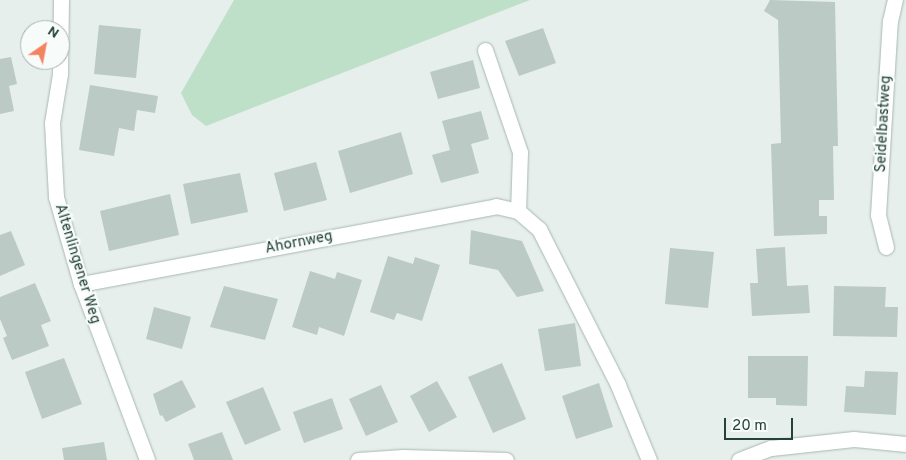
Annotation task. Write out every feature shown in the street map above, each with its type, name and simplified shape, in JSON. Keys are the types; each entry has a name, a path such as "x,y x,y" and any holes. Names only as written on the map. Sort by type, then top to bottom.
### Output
{"street":[{"name":"Altenlingener Weg","path":"61,0 60,74 52,123 56,197 81,284 147,460"},
{"name":"Seidelbastweg","path":"886,247 878,215 890,20 895,0"},
{"path":"485,50 520,152 518,211 539,229 618,384 649,460"},
{"name":"Ahornweg","path":"81,284 496,206 518,211"},
{"path":"739,460 771,448 854,439 906,444"},
{"path":"358,460 403,457 506,460"}],"green space":[{"path":"234,0 530,0 206,126 192,115 181,93"}],"building":[{"path":"770,0 835,2 838,146 833,146 834,200 819,200 819,216 827,216 827,234 774,236 771,144 781,143 778,20 764,11"},
{"path":"99,25 141,29 136,78 94,74"},
{"path":"543,28 556,63 519,76 505,41"},
{"path":"11,57 17,84 9,86 14,111 0,114 0,59"},
{"path":"473,60 480,88 438,99 430,72"},
{"path":"90,85 158,96 155,113 137,110 134,131 119,128 114,156 79,150"},
{"path":"481,111 489,139 471,144 479,173 441,183 432,155 450,150 442,121"},
{"path":"401,132 413,174 350,193 338,151"},
{"path":"316,162 327,200 284,211 274,173"},
{"path":"240,173 248,212 191,224 183,184"},
{"path":"170,194 179,235 109,251 100,211"},
{"path":"471,230 522,241 544,291 517,297 498,270 469,264"},
{"path":"11,231 25,265 0,276 0,235"},
{"path":"785,247 787,286 808,285 810,313 752,316 750,283 758,283 756,249"},
{"path":"670,248 714,252 708,308 665,304"},
{"path":"388,256 413,264 415,257 440,265 422,321 397,313 394,320 370,312"},
{"path":"310,271 335,279 337,272 362,280 344,336 319,327 317,335 292,327"},
{"path":"35,283 51,321 41,325 49,346 12,360 3,338 7,336 0,319 0,297"},
{"path":"224,286 278,299 265,340 210,327"},
{"path":"834,286 886,287 885,307 898,307 897,337 833,336"},
{"path":"154,307 191,317 182,349 146,339"},
{"path":"575,323 581,366 545,371 538,329"},
{"path":"748,356 808,356 807,406 776,405 776,398 748,398"},
{"path":"64,358 82,404 42,419 25,372"},
{"path":"502,363 526,419 493,433 468,377"},
{"path":"865,371 898,372 896,415 844,412 846,386 864,387"},
{"path":"182,380 196,407 166,422 162,415 160,416 153,394"},
{"path":"437,381 457,417 429,432 410,396"},
{"path":"599,383 613,427 576,439 562,396"},
{"path":"381,385 398,422 366,436 349,399"},
{"path":"263,387 281,430 245,445 226,402"},
{"path":"332,398 343,429 304,443 293,412"},
{"path":"222,432 233,460 194,460 188,444"},
{"path":"104,442 107,460 64,460 62,448"}]}
